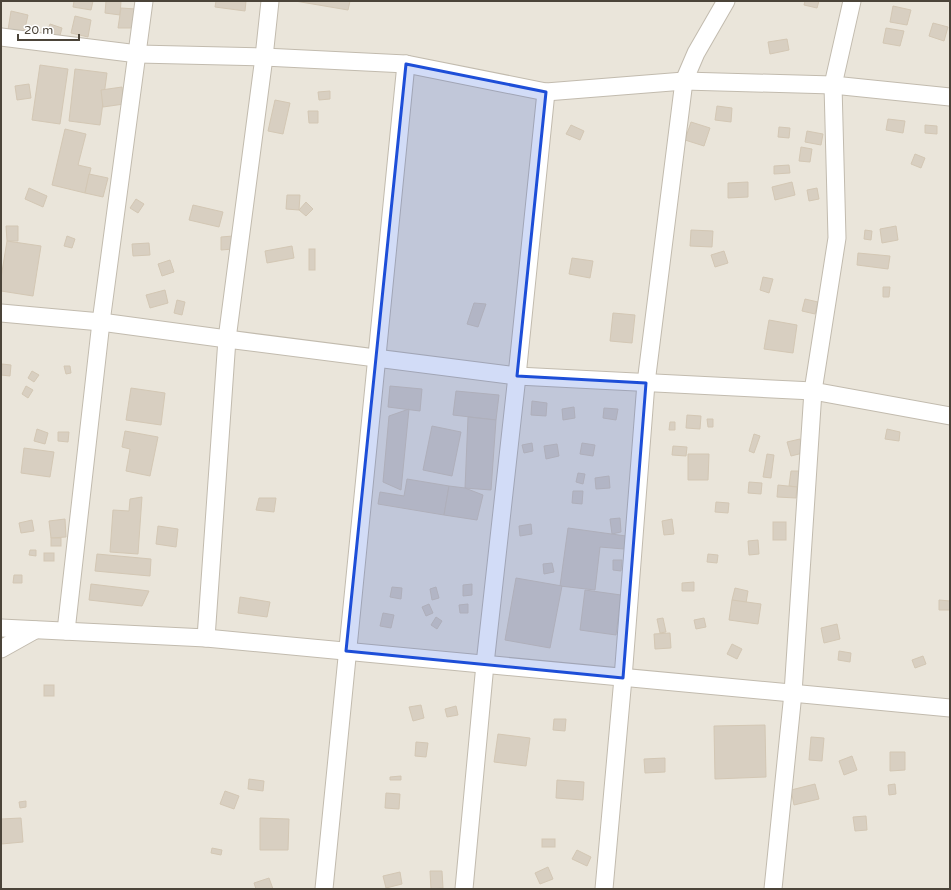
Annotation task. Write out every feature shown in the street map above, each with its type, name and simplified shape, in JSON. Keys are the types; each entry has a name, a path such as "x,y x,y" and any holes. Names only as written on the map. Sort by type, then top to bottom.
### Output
{"street":[{"path":"66,631 101,322 144,1"},
{"path":"206,638 227,340 270,1"},
{"path":"604,889 623,678 646,383 684,81 696,53 726,1"},
{"path":"773,889 793,693 813,391 837,238 833,85 852,1"},
{"path":"1,37 138,54 264,57 406,64 546,92 684,81 833,85 950,97"},
{"path":"324,889 375,358 406,64"},
{"path":"464,889 485,664 517,376 546,92"},
{"path":"1,312 101,322 227,340 517,376 813,391 950,416"},
{"path":"1,628 206,638 950,708"},
{"path":"1,649 35,630"}],"highlighted area":[{"path":"406,64 546,92 517,376 646,383 623,678 346,651"}],"shaded area":[{"path":"1,1 950,1 950,889 1,889"}],"building":[{"path":"74,1 93,1 91,10 73,7"},
{"path":"106,1 121,1 120,15 105,13"},
{"path":"216,1 246,1 245,11 215,7"},
{"path":"295,1 350,1 348,10"},
{"path":"805,1 819,1 817,8 804,5"},
{"path":"893,6 911,10 907,25 890,22"},
{"path":"121,8 136,9 134,28 118,28"},
{"path":"11,11 28,15 24,33 8,30"},
{"path":"75,16 91,20 88,37 71,33"},
{"path":"933,23 948,27 944,41 929,36"},
{"path":"50,24 62,28 59,39 46,36"},
{"path":"886,28 904,31 900,46 883,43"},
{"path":"787,39 789,50 770,54 768,42"},
{"path":"40,65 68,69 60,124 32,120"},
{"path":"75,69 107,73 100,125 69,121"},
{"path":"29,84 31,98 17,100 15,86"},
{"path":"122,87 124,104 103,107 101,90"},
{"path":"330,91 330,99 319,100 318,92"},
{"path":"275,100 290,103 283,134 268,131"},
{"path":"717,106 732,108 731,122 715,120"},
{"path":"308,111 318,111 318,123 309,123"},
{"path":"888,119 905,121 903,133 886,130"},
{"path":"691,122 710,128 704,146 685,140"},
{"path":"571,125 584,131 580,140 566,134"},
{"path":"925,125 937,126 937,134 925,133"},
{"path":"779,127 790,128 789,138 778,137"},
{"path":"65,129 86,134 78,165 91,168 85,193 52,185"},
{"path":"807,131 823,134 821,145 805,142"},
{"path":"801,147 812,149 810,162 799,161"},
{"path":"915,154 925,158 921,168 911,164"},
{"path":"789,165 790,173 774,174 774,166"},
{"path":"89,174 108,178 103,197 85,193"},
{"path":"748,182 748,197 728,198 728,183"},
{"path":"792,182 795,195 775,200 772,187"},
{"path":"29,188 47,196 43,207 25,199"},
{"path":"817,188 819,199 809,201 807,190"},
{"path":"287,195 300,195 299,210 286,209"},
{"path":"136,199 144,204 138,213 130,208"},
{"path":"306,202 313,209 306,216 299,210"},
{"path":"193,205 223,212 219,227 189,220"},
{"path":"6,226 18,226 18,241 7,241"},
{"path":"896,226 898,240 882,243 880,229"},
{"path":"691,230 713,231 712,247 690,246"},
{"path":"865,230 872,231 871,240 864,239"},
{"path":"67,236 75,239 72,248 64,246"},
{"path":"233,236 233,249 221,250 221,237"},
{"path":"7,241 41,246 33,296 1,291 1,278"},
{"path":"149,243 150,255 133,256 132,244"},
{"path":"292,246 294,258 267,263 265,251"},
{"path":"309,249 315,249 315,270 309,270"},
{"path":"724,251 728,263 715,267 711,255"},
{"path":"858,253 890,256 888,269 857,265"},
{"path":"572,258 593,261 590,278 569,274"},
{"path":"170,260 174,272 162,276 158,264"},
{"path":"763,277 773,279 769,293 760,290"},
{"path":"883,287 890,287 889,297 883,297"},
{"path":"165,290 168,303 150,308 146,295"},
{"path":"805,299 818,302 815,314 802,311"},
{"path":"177,300 185,302 182,315 174,313"},
{"path":"474,303 486,304 478,327 467,324"},
{"path":"613,313 635,315 632,343 610,341"},
{"path":"769,320 797,325 793,353 764,349"},
{"path":"2,364 11,365 10,376 1,375"},
{"path":"64,366 70,366 71,373 66,374"},
{"path":"32,371 39,375 34,382 28,378"},
{"path":"26,386 33,390 28,398 22,394"},
{"path":"390,386 422,389 420,411 388,407"},
{"path":"131,388 165,393 161,425 126,420"},
{"path":"456,391 499,395 496,420 453,415"},
{"path":"532,401 547,403 546,416 531,415"},
{"path":"574,407 575,418 563,420 562,409"},
{"path":"604,408 618,409 616,420 603,418"},
{"path":"409,409 401,490 383,482 389,416"},
{"path":"687,415 701,416 700,429 686,428"},
{"path":"468,417 496,420 491,490 465,488"},
{"path":"707,419 713,419 713,427 708,427"},
{"path":"670,422 675,422 675,430 669,430"},
{"path":"432,426 461,432 452,476 423,470"},
{"path":"37,429 48,433 45,444 34,441"},
{"path":"887,429 900,432 899,441 885,439"},
{"path":"125,431 158,437 150,476 126,471 130,449 122,447"},
{"path":"58,432 69,432 68,442 58,441"},
{"path":"754,434 760,436 754,453 749,451"},
{"path":"800,439 803,453 791,456 787,442"},
{"path":"532,443 533,451 524,453 522,445"},
{"path":"582,443 595,445 593,456 580,454"},
{"path":"557,444 559,456 546,459 544,446"},
{"path":"673,446 687,447 686,456 672,455"},
{"path":"24,448 54,452 50,477 21,473"},
{"path":"688,454 709,454 708,480 688,480"},
{"path":"767,454 774,455 771,478 763,477"},
{"path":"791,471 800,471 797,487 789,486"},
{"path":"578,473 585,474 583,484 576,482"},
{"path":"609,476 610,488 596,489 595,478"},
{"path":"407,479 449,486 444,515 378,504 380,492 404,496"},
{"path":"749,482 762,483 761,494 748,493"},
{"path":"778,485 797,487 796,498 777,497"},
{"path":"449,486 465,488 483,495 477,520 444,515"},
{"path":"573,491 583,491 582,504 572,503"},
{"path":"142,497 138,554 110,552 113,510 129,511 130,499"},
{"path":"259,498 276,498 274,512 256,510"},
{"path":"716,502 729,503 728,513 715,512"},
{"path":"620,518 621,532 612,534 610,519"},
{"path":"65,519 66,537 51,538 49,521"},
{"path":"672,519 674,534 664,535 662,521"},
{"path":"32,520 34,531 21,533 19,523"},
{"path":"773,522 786,522 786,540 773,540"},
{"path":"531,524 532,534 520,536 519,526"},
{"path":"158,526 178,529 176,547 156,544"},
{"path":"568,528 626,536 624,549 600,547 595,590 560,586"},
{"path":"51,538 61,538 61,546 51,546"},
{"path":"758,540 759,554 749,555 748,541"},
{"path":"30,550 36,550 36,556 29,555"},
{"path":"44,553 54,553 54,561 44,561"},
{"path":"97,554 151,559 150,576 95,571"},
{"path":"708,554 718,555 717,563 707,562"},
{"path":"613,560 622,560 621,571 613,570"},
{"path":"552,563 554,572 544,574 543,564"},
{"path":"14,575 22,575 22,583 13,583"},
{"path":"516,578 562,586 550,648 505,640"},
{"path":"694,582 694,591 682,591 682,583"},
{"path":"91,584 149,591 142,606 89,600"},
{"path":"472,584 472,595 463,596 463,585"},
{"path":"392,587 402,588 401,599 390,597"},
{"path":"436,587 439,598 432,600 430,589"},
{"path":"735,588 748,591 746,603 732,600"},
{"path":"585,590 621,595 616,635 580,630"},
{"path":"240,597 270,602 267,617 238,613"},
{"path":"732,600 761,604 758,624 729,620"},
{"path":"939,600 950,601 950,610 939,610"},
{"path":"429,604 433,613 426,616 422,607"},
{"path":"468,604 468,613 460,613 459,605"},
{"path":"383,613 394,615 391,628 380,626"},
{"path":"436,617 442,621 437,629 431,625"},
{"path":"663,618 666,632 660,633 657,619"},
{"path":"704,618 706,627 696,629 694,620"},
{"path":"837,624 840,639 824,643 821,628"},
{"path":"670,633 671,648 655,649 654,634"},
{"path":"732,644 742,649 737,659 727,654"},
{"path":"839,651 851,653 850,662 838,660"},
{"path":"923,656 926,664 915,668 912,660"},
{"path":"44,685 54,685 54,696 44,696"},
{"path":"421,705 424,718 413,721 409,707"},
{"path":"456,706 458,715 447,717 445,709"},
{"path":"554,719 566,719 565,731 553,730"},
{"path":"765,725 766,777 715,779 714,726"},
{"path":"498,734 530,738 526,766 494,762"},
{"path":"811,737 824,738 822,761 809,760"},
{"path":"416,742 428,743 426,757 415,756"},
{"path":"890,752 905,752 905,770 890,771"},
{"path":"852,756 857,770 844,775 839,761"},
{"path":"665,758 665,772 645,773 644,759"},
{"path":"401,776 401,780 390,780 390,777"},
{"path":"249,779 264,781 263,791 248,789"},
{"path":"557,780 584,782 583,800 556,798"},
{"path":"815,784 819,799 794,805 791,790"},
{"path":"895,784 896,794 889,795 888,785"},
{"path":"225,791 239,796 234,809 220,804"},
{"path":"386,793 400,794 399,809 385,808"},
{"path":"26,801 26,807 20,808 19,802"},
{"path":"866,816 867,830 855,831 853,817"},
{"path":"21,818 23,842 1,844 1,819"},
{"path":"260,818 289,819 288,850 260,850"},
{"path":"542,839 555,839 555,847 542,847"},
{"path":"212,848 222,850 221,855 211,853"},
{"path":"577,850 591,857 587,866 572,859"},
{"path":"548,867 553,879 540,884 535,873"},
{"path":"430,871 442,871 443,888 431,889"},
{"path":"400,872 402,884 386,888 383,876"},
{"path":"269,878 273,889 256,889 254,883"}]}
